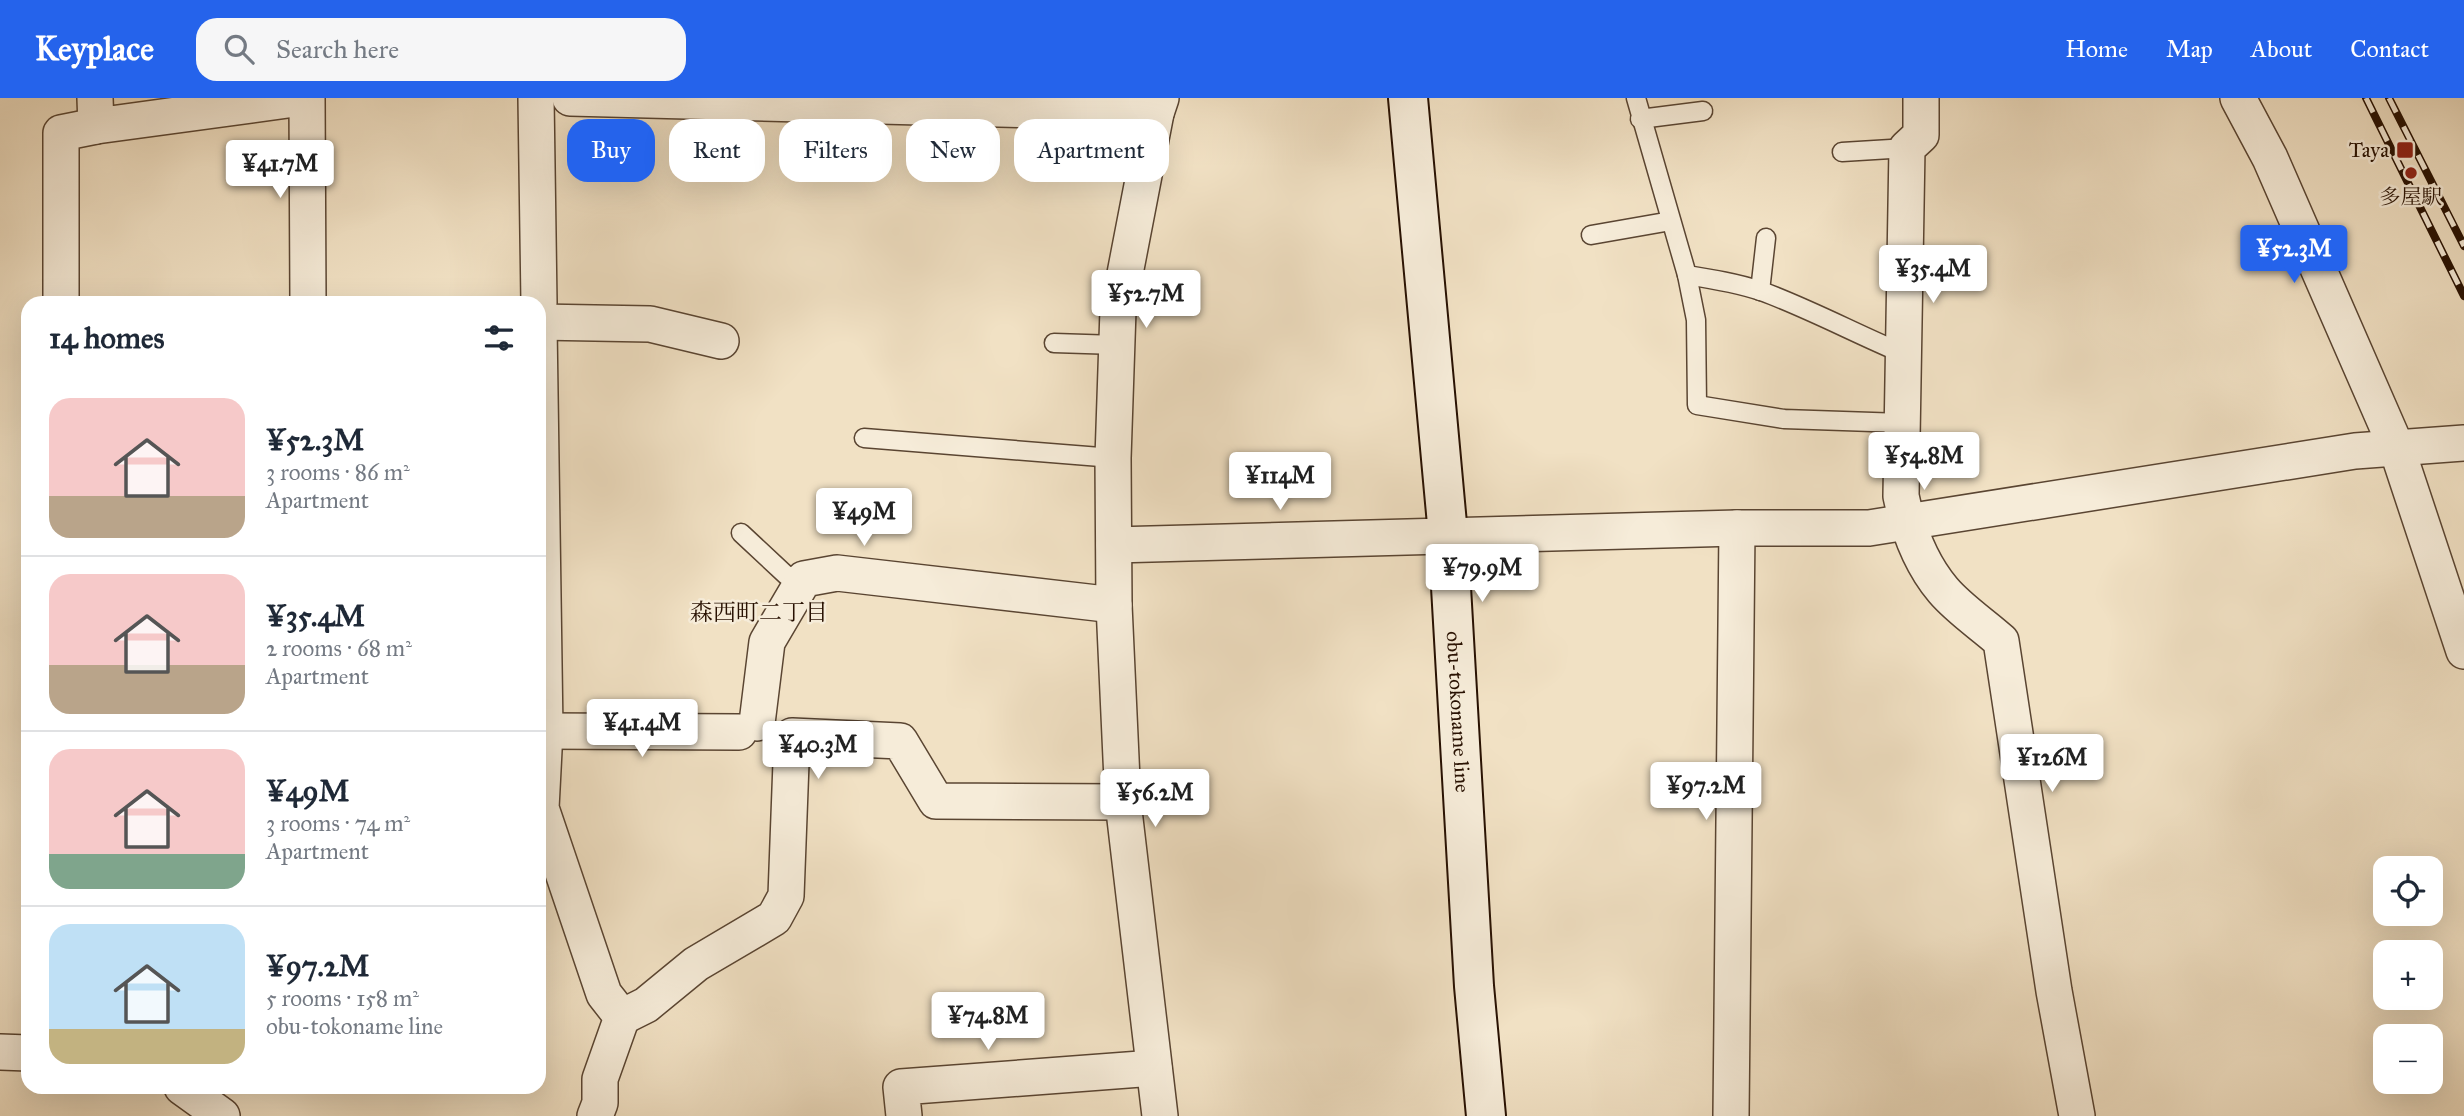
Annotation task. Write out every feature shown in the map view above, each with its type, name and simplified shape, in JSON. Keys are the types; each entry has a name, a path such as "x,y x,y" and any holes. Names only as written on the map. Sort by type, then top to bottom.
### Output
{"main road":[{"name":"obu-tokoname line","path":"1408,98 1448,535 1474,986 1486,1116"}],"street":[{"path":"61,296 61,133 95,112 302,98"},
{"path":"307,98 308,296"},
{"path":"536,98 539,296"},
{"path":"570,98 1159,106 1118,310 1113,458 1114,605 1120,683 1123,802 1160,1116"},
{"path":"1921,98 1921,135 1907,148 1901,496 1906,523 1926,565 1944,591 2001,641 2054,991 2077,1116"},
{"path":"2238,98 2270,158 2397,449 2464,651"},
{"path":"546,324 650,324 721,341"},
{"path":"1114,545 1737,528 1869,528 2355,451 2464,443"},
{"path":"1731,1116 1737,528"},
{"path":"546,731 748,728 767,642 804,579 837,573 1114,605"},
{"path":"595,1116 600,1103 600,1079 622,1017 646,1004 696,964 774,918 786,896 792,736 900,741 936,801 1123,802"},
{"path":"546,823 604,994 622,1017"},
{"path":"0,1052 21,1053"},
{"path":"904,1116 901,1087 1154,1068"},
{"path":"192,1094 222,1116"}],"lane":[{"path":"1636,98 1687,275 1696,320 1697,405 1784,419 1902,423"},
{"path":"1640,119 1703,111"},
{"path":"1842,152 1907,148"},
{"path":"1591,235 1671,221"},
{"path":"1760,291 1766,238"},
{"path":"1687,275 1731,282 1760,291 1904,354"},
{"path":"1054,343 1117,345"},
{"path":"864,438 1113,458"},
{"path":"741,533 786,575 804,579"}],"railway":[{"path":"2366,98 2464,296"},
{"path":"2389,98 2464,246"}],"place":[{"name":"Taya","path":"2405,150"},
{"name":"多屋駅","path":"2411,173"}],"district":[{"name":"森西町二丁目","path":"759,612"}]}
